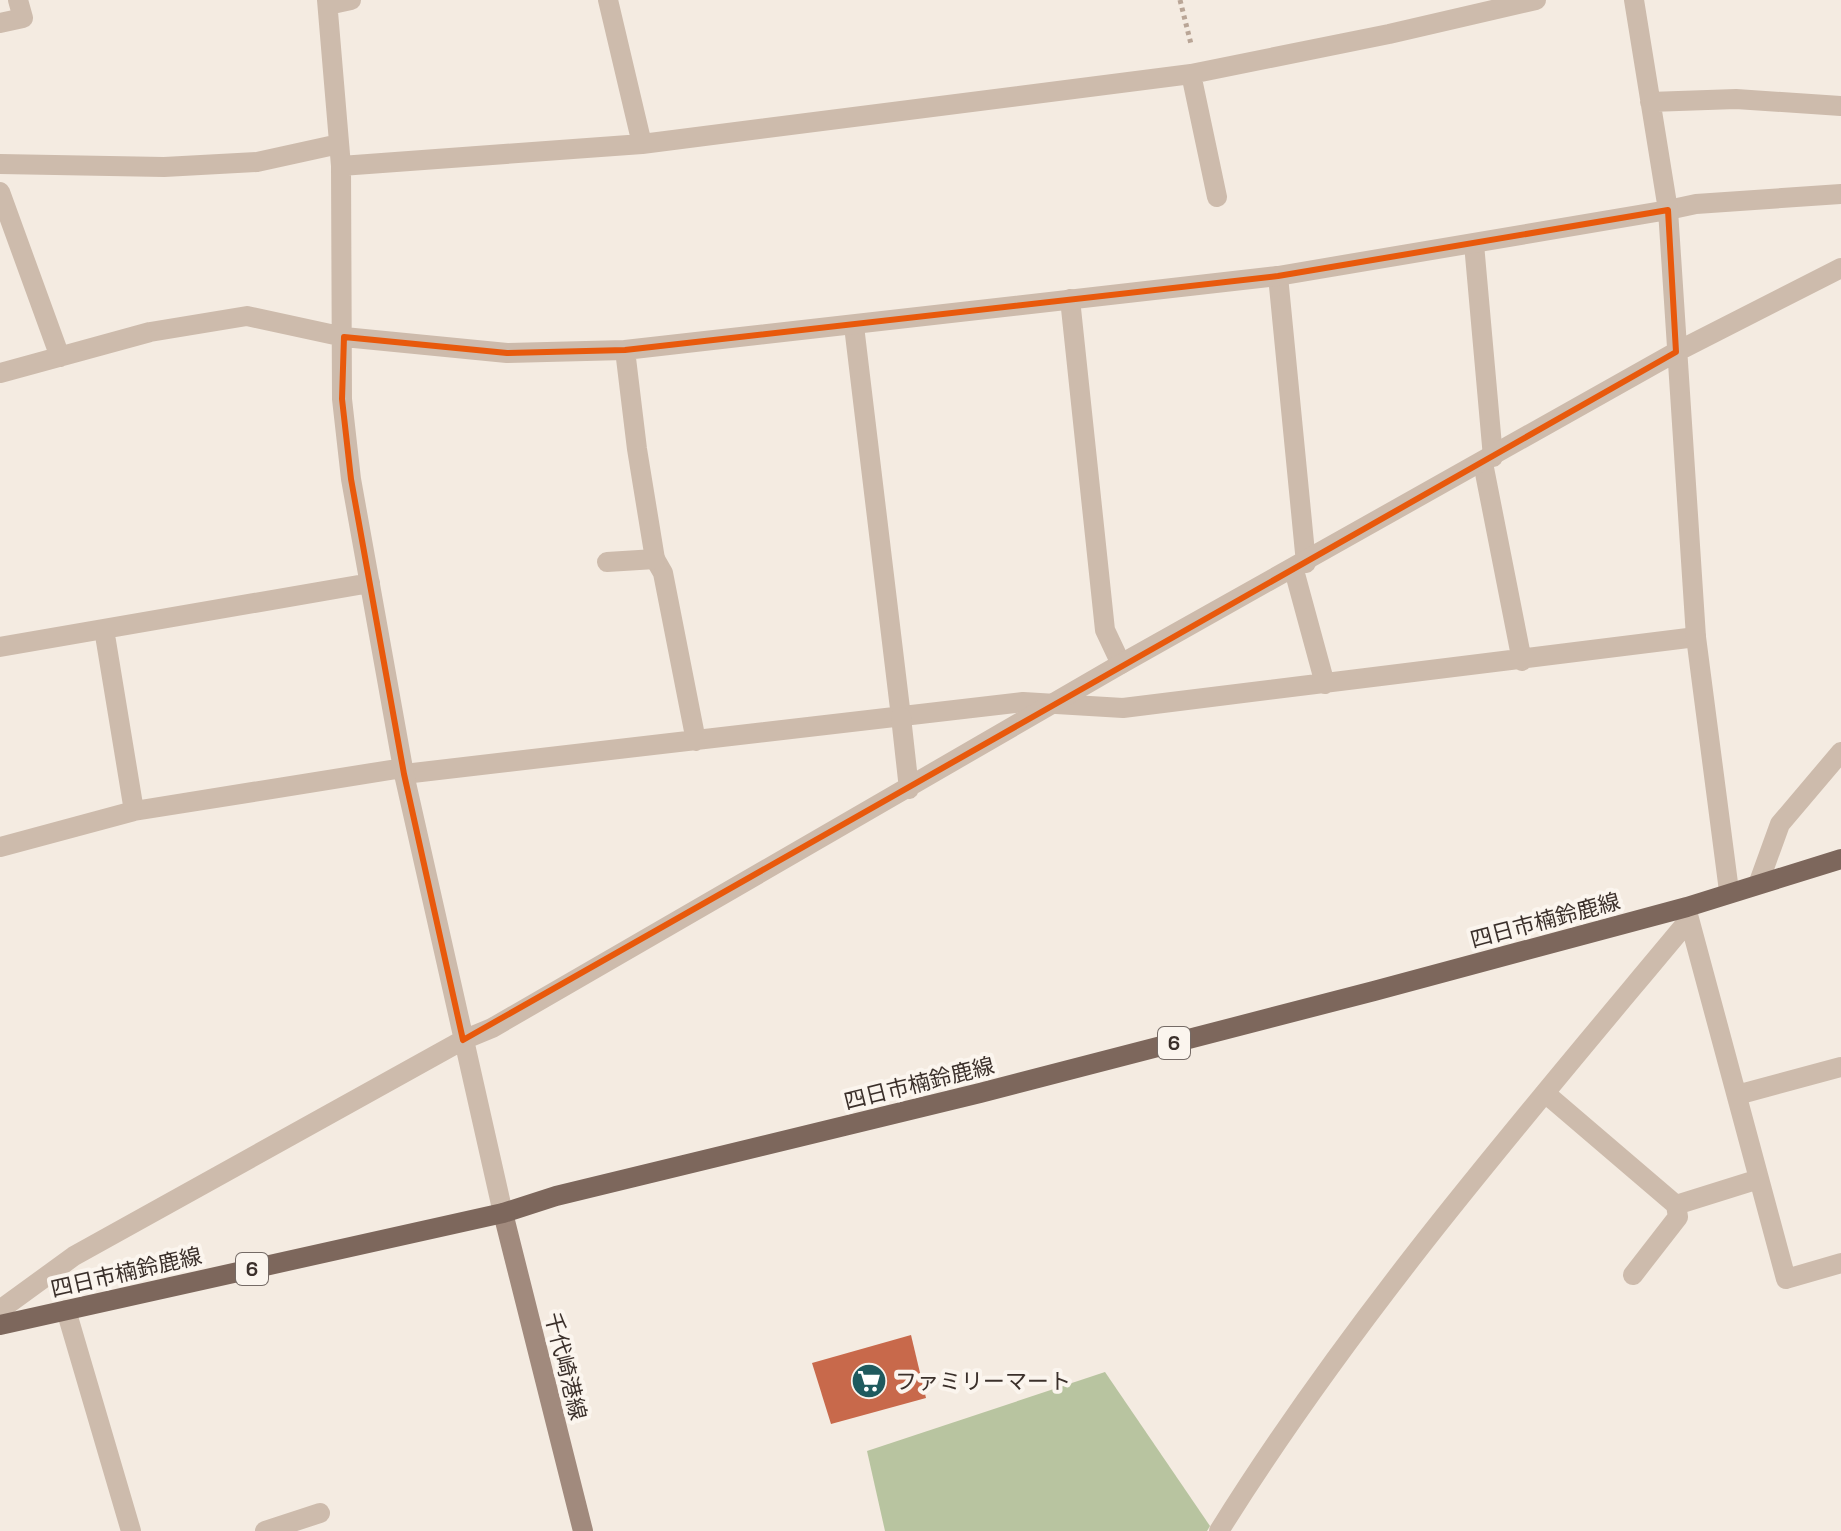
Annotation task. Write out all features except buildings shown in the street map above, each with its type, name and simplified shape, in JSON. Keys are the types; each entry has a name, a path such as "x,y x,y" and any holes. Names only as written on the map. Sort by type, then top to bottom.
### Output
{"main road":[{"name":"四日市楠鈴鹿線","path":"0,1325 503,1213 556,1196 980,1093 1688,914 1729,891 1841,859"},
{"name":"千代崎港線","path":"503,1213 583,1531"}],"street":[{"path":"0,23 23,18 18,0"},
{"path":"351,0 328,3 341,166 342,399 351,479 403,771 503,1213"},
{"path":"608,0 642,144"},
{"path":"341,166 642,144 1194,73 1536,0"},
{"path":"1634,0 1668,210 1696,637 1729,891"},
{"path":"1194,73 1217,197"},
{"path":"1650,102 1736,99 1841,106"},
{"path":"0,164 164,167 257,162 339,144"},
{"path":"0,192 60,357"},
{"path":"0,373 150,332 247,316 344,337 507,353 625,350 1278,276 1696,204 1841,194"},
{"path":"1474,244 1488,460 1522,661"},
{"path":"0,1310 74,1256 463,1040 492,1028 1121,664 1676,352 1841,268"},
{"path":"1278,276 1300,566 1325,684"},
{"path":"1070,299 1105,630 1121,664"},
{"path":"854,326 909,789"},
{"path":"625,350 655,559 663,573 696,741"},
{"path":"607,562 655,559"},
{"path":"0,647 370,583"},
{"path":"104,629 134,811"},
{"path":"0,847 134,811 403,771 696,741 1023,702 1123,708 1522,661 1696,637"},
{"path":"1759,882 1780,824 1841,752"},
{"path":"1219,1531 1343,1346 1688,914"},
{"path":"1688,914 1786,1279 1841,1263"},
{"path":"1737,1095 1841,1067"},
{"path":"1545,1093 1676,1205 1678,1217 1633,1275"},
{"path":"1676,1205 1759,1179"},
{"path":"66,1310 131,1531"},
{"path":"265,1531 320,1513"}],"path":[{"path":"1180,0 1194,73"}],"highlighted area":[{"path":"1668,210 1676,352 463,1040 404,774 351,479 342,399 344,337 507,353 625,350 1278,276"}],"green space":[{"path":"1105,1372 1210,1526 1207,1531 885,1531 867,1451"}],"place":[{"name":"ファミリーマート","path":"869,1381"}]}
